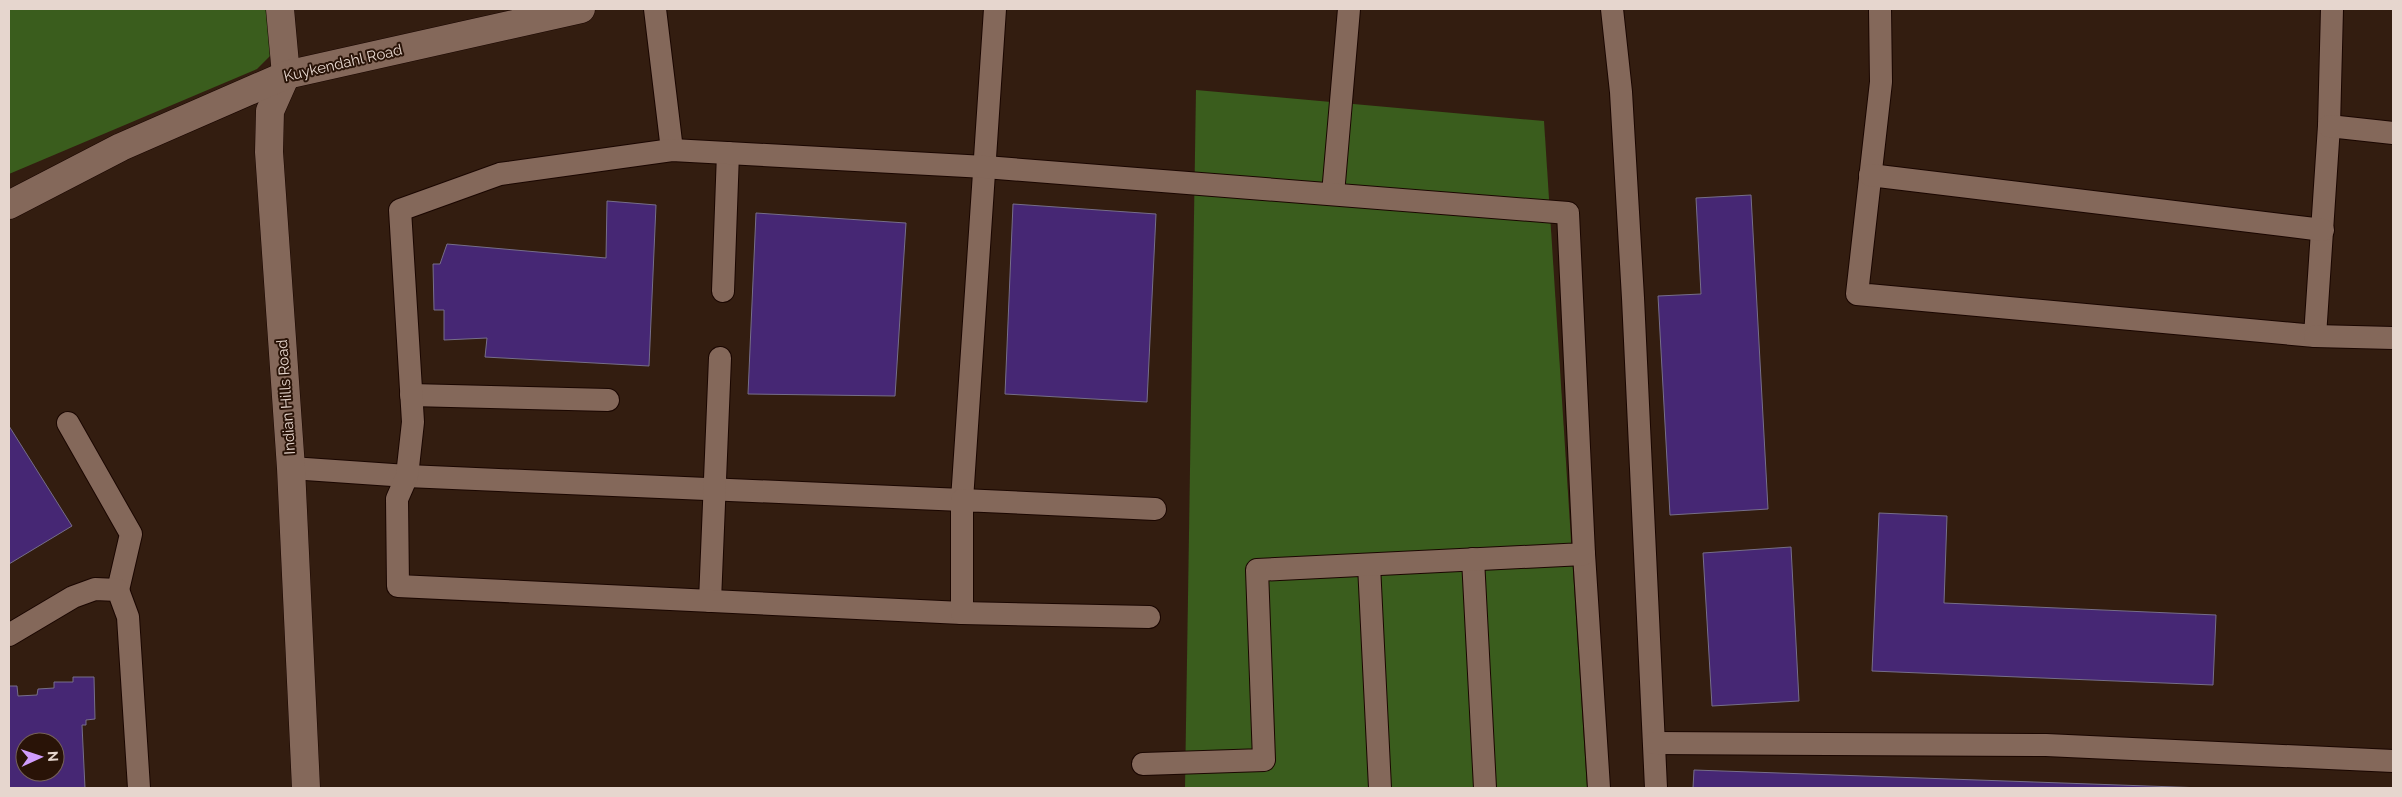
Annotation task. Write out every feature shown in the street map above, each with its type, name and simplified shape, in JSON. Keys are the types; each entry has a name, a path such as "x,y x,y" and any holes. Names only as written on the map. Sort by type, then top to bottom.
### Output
{"street":[{"name":"Indian Hills Road","path":"280,9 286,75 270,111 269,152 292,468 306,788"},
{"name":"Kuykendahl Road","path":"9,205 121,147 286,75 581,9"}],"lane":[{"path":"655,9 672,150"},
{"path":"962,613 962,500 995,9"},
{"path":"1333,194 1349,9"},
{"path":"1612,9 1621,92 1633,298 1656,788"},
{"path":"1880,9 1881,82 1856,294 2315,336 2393,338"},
{"path":"2315,336 2329,126 2332,9"},
{"path":"2329,126 2393,133"},
{"path":"1148,618 962,613 398,586 397,499 407,476 413,422 400,210 500,174 672,150 984,167 1568,213 1584,554 1599,788"},
{"path":"723,291 728,153"},
{"path":"1870,175 2322,230"},
{"path":"710,601 720,358"},
{"path":"411,395 608,400"},
{"path":"68,423 131,534 118,590 128,617 139,788"},
{"path":"292,468 407,476 1155,509"},
{"path":"1143,764 1264,760 1257,570 1584,554"},
{"path":"1472,559 1484,788"},
{"path":"1368,564 1380,788"},
{"path":"9,635 73,597 95,589 118,590"},
{"path":"1654,743 2046,745 2393,762"}],"green space":[{"path":"9,9 269,9 273,53 257,69 9,174"},
{"path":"1196,90 1544,121 1587,788 1185,788"}],"building":[{"path":"1751,195 1768,509 1670,515 1658,296 1701,294 1696,198"},
{"path":"607,201 656,205 649,366 485,357 487,338 444,340 444,310 434,310 433,264 440,264 447,244 606,258"},
{"path":"1013,204 1156,214 1147,402 1005,394"},
{"path":"756,213 906,223 895,396 748,394"},
{"path":"9,426 72,526 9,564"},
{"path":"1879,513 1947,516 1944,603 2216,615 2213,685 1872,671"},
{"path":"1791,547 1799,701 1712,706 1703,553"},
{"path":"73,677 94,677 95,719 86,720 86,725 82,725 85,788 9,788 9,686 17,686 18,696 37,695 38,689 54,688 54,682 73,682"},
{"path":"1694,770 2204,788 1693,788"}]}
